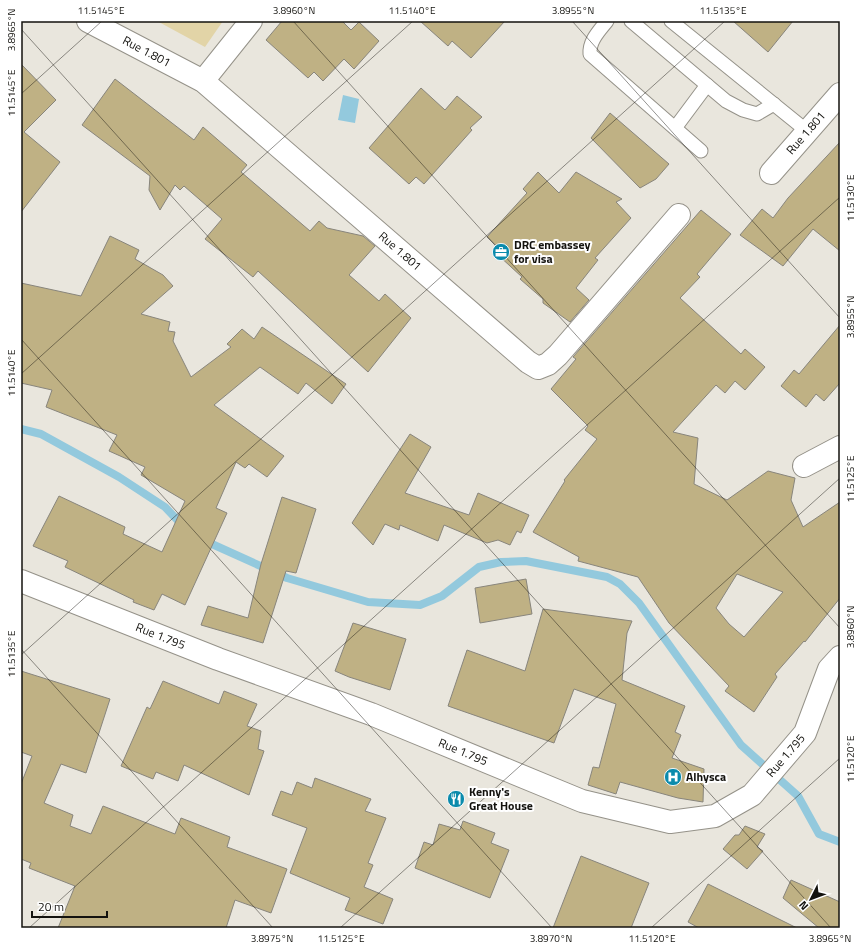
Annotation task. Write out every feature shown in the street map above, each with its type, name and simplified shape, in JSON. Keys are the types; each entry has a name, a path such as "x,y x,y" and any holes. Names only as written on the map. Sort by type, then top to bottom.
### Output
{"street":[{"name":"Rue 1.801","path":"88,21 203,81 528,362 538,368 548,364 558,355 679,215"},
{"path":"203,81 251,21"},
{"name":"Rue 1.801","path":"771,173 807,131 836,107"},
{"path":"804,466 840,447"},
{"name":"Rue 1.795","path":"21,581 218,659 371,714 582,801 670,822 715,816 752,796 805,733 829,669 840,657"}],"lane":[{"path":"607,21 593,40 590,48 590,54 701,151"},
{"path":"631,21 726,101 743,110 757,114 774,104"},
{"path":"671,21 807,131"},
{"path":"676,128 707,85"}],"shaded area":[{"path":"157,21 223,21 205,47"}],"water":[{"path":"343,95 359,99 355,123 338,120"}],"building":[{"path":"282,21 342,21 351,30 359,22 379,41 354,69 344,59 323,81 314,72 308,78 266,40"},
{"path":"420,21 505,21 471,58 452,41 448,46"},
{"path":"733,21 793,21 768,52"},
{"path":"21,64 56,100 24,132 60,162 21,212"},
{"path":"115,79 194,140 203,127 247,165 241,172 310,231 319,221 327,228 363,236 375,246 349,275 379,301 385,294 411,318 368,372 258,271 253,277 205,239 222,219 184,186 180,190 175,185 160,210 149,190 150,176 82,125"},
{"path":"421,88 445,110 457,96 482,117 470,128 472,130 424,184 416,177 409,184 369,148"},
{"path":"610,113 669,164 656,179 640,188 591,138"},
{"path":"840,142 840,251 813,229 783,266 740,235 762,209 773,218 788,198"},
{"path":"538,172 559,193 576,172 622,199 616,202 631,218 595,258 598,260 576,288 589,300 570,322 543,303 543,299 520,279 522,277 498,255 502,251 487,237 527,193 523,189"},
{"path":"701,210 731,234 697,274 700,277 680,298 741,354 745,349 765,367 745,390 735,381 725,393 716,385 673,432 698,438 694,484 727,500 768,471 795,478 791,500 803,527 840,502 840,598 805,642 804,641 775,674 777,677 754,712 725,691 729,686 669,623 638,577 578,561 579,557 533,532 565,481 564,480 597,439 585,430 588,426 551,389 576,359 573,357","holes":["737,574 783,592 744,637 729,624 716,608"]},
{"path":"110,236 139,250 135,259 163,275 173,286 141,314 170,322 168,331 175,332 173,341 191,377 231,347 227,344 242,329 254,339 262,327 346,384 332,404 306,383 298,394 260,367 214,405 284,456 267,477 249,464 245,468 236,462 216,508 227,513 185,605 162,594 154,610 133,602 134,600 65,567 68,561 33,546 59,496 125,527 123,534 162,552 185,501 141,475 145,467 109,451 117,435 46,407 52,390 21,383 21,283 81,296"},
{"path":"840,325 840,383 824,401 816,394 806,407 781,386 794,370 799,374"},
{"path":"410,434 431,447 405,493 469,515 478,493 529,515 521,533 517,531 510,545 498,540 487,543 444,525 438,541 400,525 399,530 385,524 373,545 352,523"},
{"path":"282,497 316,509 296,573 286,571 263,643 201,625 208,606 248,618 261,564"},
{"path":"526,579 532,614 480,623 475,588"},
{"path":"543,609 632,621 627,633 622,680 685,706 675,732 681,735 672,758 704,769 703,802 678,798 620,782 616,794 588,785 593,767 599,768 616,704 574,689 554,743 448,706 467,650 525,671"},
{"path":"353,623 406,639 390,690 335,671"},
{"path":"21,671 110,699 86,773 61,764 44,803 73,815 70,826 91,834 103,806 175,834 181,818 230,837 227,847 287,869 271,913 235,900 226,928 58,928 75,886 29,868 31,863 21,859 21,784 32,756 21,752"},
{"path":"163,681 219,704 224,691 257,704 247,726 261,731 258,749 264,751 249,795 184,765 178,781 156,772 153,779 121,766 147,707 150,709"},
{"path":"315,778 371,799 365,811 386,818 368,863 373,865 364,887 393,899 383,924 345,910 350,898 290,873 307,828 272,815 281,791 292,795 297,782 312,788"},
{"path":"463,821 495,833 491,843 509,850 490,898 415,868 424,842 433,845 439,824 460,830"},
{"path":"745,826 765,834 757,847 763,851 747,869 723,849 735,835 739,835"},
{"path":"581,856 649,883 631,928 553,928"},
{"path":"791,880 840,902 840,928 819,928 783,898"},
{"path":"708,884 797,928 699,928 688,922"}],"waterway":[{"path":"21,429 41,434 119,477 165,507 184,527"},
{"path":"203,540 287,578 368,602 420,605 442,596 479,567 501,562 526,561 607,577 620,584 639,603 741,745 798,796 819,834 840,842"}],"place":[{"name":"DRC embassey for visa","path":"501,252"},
{"name":"Alhysca","path":"673,777"},
{"name":"Kenny's Great House","path":"456,799"}]}
